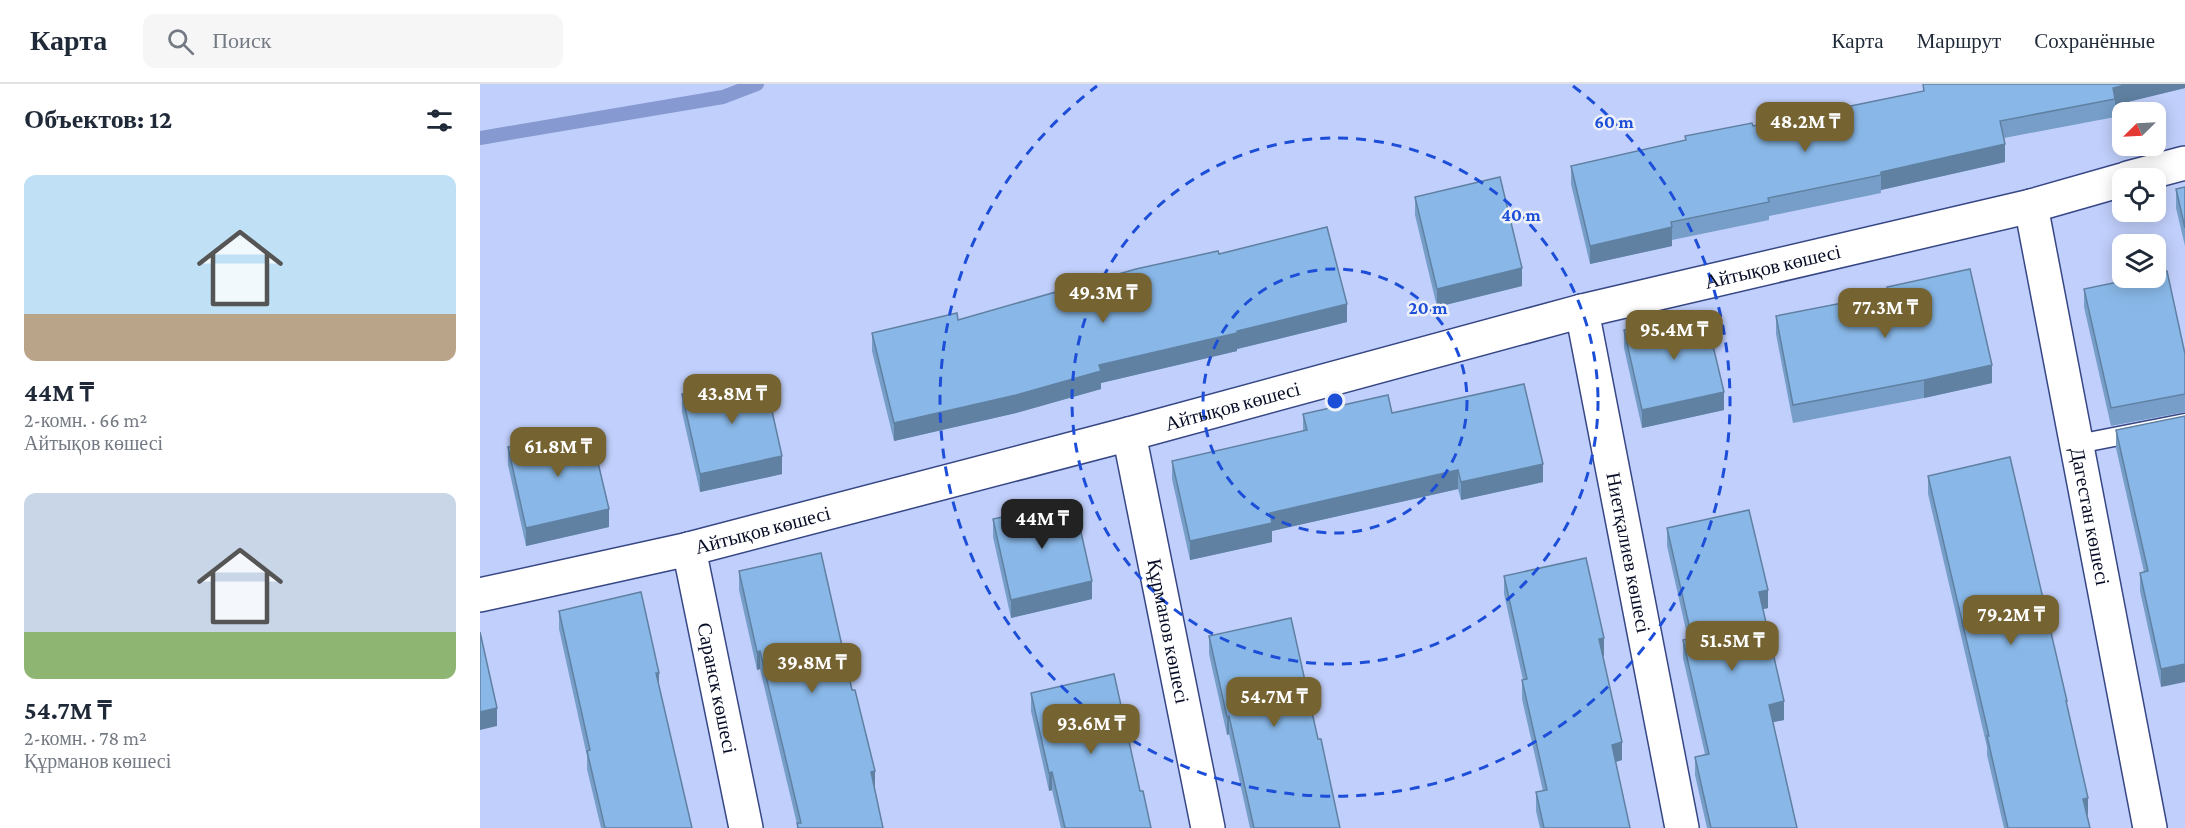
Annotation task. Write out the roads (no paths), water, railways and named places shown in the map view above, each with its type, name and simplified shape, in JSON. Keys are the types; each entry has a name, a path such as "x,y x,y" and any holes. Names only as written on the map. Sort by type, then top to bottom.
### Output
{"street":[{"path":"2164,168 2185,162"},
{"name":"Айтықов көшесі","path":"480,595 689,549 1129,435 1582,311 2031,206 2112,183"},
{"name":"Дагестан көшесі","path":"2031,206 2150,828"},
{"name":"Ниетқалиев көшесі","path":"1582,311 1682,828"},
{"name":"Құрманов көшесі","path":"1129,435 1208,828"},
{"name":"Саранск көшесі","path":"689,549 746,828"}],"lane":[{"path":"2078,444 2185,423"}],"waterway":[{"path":"480,138 723,97 757,84"}]}
